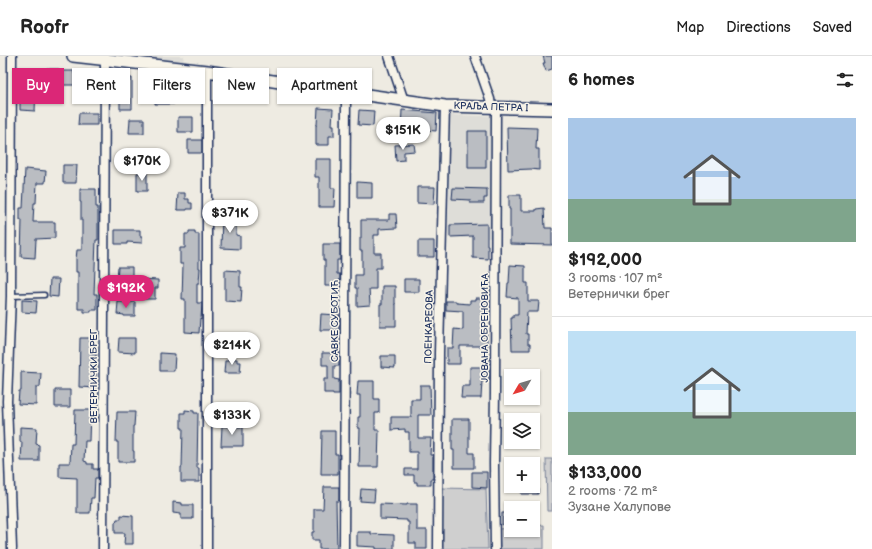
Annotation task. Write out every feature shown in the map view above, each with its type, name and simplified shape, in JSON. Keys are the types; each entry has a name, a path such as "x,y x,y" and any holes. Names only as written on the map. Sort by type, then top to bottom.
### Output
{"street":[{"path":"12,56 11,296 7,401 12,549"},
{"name":"КРАЉА ПЕТРА I","path":"73,56 207,71 277,82"},
{"path":"389,56 404,101"},
{"name":"ЈОВАНА ОБРЕНОВИЋА","path":"475,56 494,107 495,549"},
{"name":"ВЕТЕРНИЧКИ БРЕГ","path":"103,549 105,60"},
{"path":"207,71 207,549"},
{"name":"КРАЉА ПЕТРА I","path":"372,96 445,106 552,109"},
{"name":"САВКЕ СУБОТИЋ","path":"344,549 346,104"},
{"name":"ПОЕНКАРЕОВА","path":"438,549 439,353 445,106"}],"lane":[{"path":"11,296 44,295"}],"shaded area":[{"path":"132,56 184,56 183,64"},
{"path":"450,115 493,116 491,238 448,238"},
{"path":"546,459 552,459 552,511 547,511"},
{"path":"442,488 486,489 488,549 442,549"},
{"path":"540,525 544,525 544,549 500,549 499,529 504,529 504,537 540,537"}],"building":[{"path":"543,56 552,56 552,69 546,71 543,63 545,63"},
{"path":"64,71 72,71 72,85 64,85"},
{"path":"130,78 132,78 132,109 120,109 120,104 130,104"},
{"path":"20,104 35,104 35,111 20,110"},
{"path":"318,108 333,109 332,125 334,125 334,136 329,136 329,145 316,145"},
{"path":"359,110 374,111 373,126 358,125"},
{"path":"402,110 437,113 436,131 416,129 416,131 401,130"},
{"path":"79,113 97,113 97,125 78,125"},
{"path":"178,117 193,117 193,132 178,132"},
{"path":"130,119 144,119 144,133 129,133"},
{"path":"507,127 537,128 536,149 539,149 539,170 508,170"},
{"path":"468,131 486,131 486,168 468,168"},
{"path":"188,140 202,140 202,153 188,153"},
{"path":"414,144 415,151 404,152 404,160 396,161 395,145"},
{"path":"121,153 137,153 137,170 117,168 117,159 121,159"},
{"path":"315,159 331,159 331,188 335,188 334,207 319,207 319,177 315,177"},
{"path":"63,165 77,165 76,183 63,183"},
{"path":"25,169 46,171 45,183 37,183 33,222 55,222 55,238 36,239 35,258 21,257 22,220 20,220 20,208 23,208"},
{"path":"137,173 147,173 147,191 137,191"},
{"path":"357,182 372,183 372,198 357,198"},
{"path":"417,187 435,187 434,204 417,203"},
{"path":"453,188 487,189 487,198 484,198 484,203 470,203 470,200 452,199"},
{"path":"80,189 96,189 96,207 98,207 98,240 96,240 94,294 97,294 97,310 91,310 91,312 84,312 84,309 78,309 78,272 76,272 76,259 77,250 82,250"},
{"path":"178,193 185,193 185,199 189,199 189,203 192,203 192,209 177,210"},
{"path":"509,195 521,195 521,211 536,211 536,209 544,208 545,228 552,228 552,245 510,244"},
{"path":"389,214 396,214 397,228 379,229 379,235 374,235 374,253 381,253 381,268 376,268 376,289 369,289 370,305 357,306 355,275 362,275 362,251 360,251 361,220 389,220"},
{"path":"222,216 236,217 236,235 240,236 240,249 221,248"},
{"path":"487,224 488,259 473,258 473,236 450,237 450,225"},
{"path":"115,230 140,230 142,243 127,242 127,244 115,244"},
{"path":"189,231 195,231 195,234 199,234 200,268 199,283 197,283 197,303 202,303 199,333 185,332 185,299 182,299 183,264 180,264 180,248 185,248 185,234 189,234"},
{"path":"418,241 434,241 434,257 418,257"},
{"path":"323,244 340,244 340,260 337,260 337,274 340,274 340,286 325,286 325,260 323,260"},
{"path":"510,265 525,266 525,283 528,283 528,301 539,301 538,312 527,312 526,334 528,334 528,344 530,344 530,350 512,350 511,318 513,318 513,315 518,315 518,298 507,297"},
{"path":"118,267 132,267 132,279 117,279"},
{"path":"225,270 240,271 240,287 242,287 241,302 225,301"},
{"path":"50,279 59,279 58,297 49,296"},
{"path":"138,279 158,280 158,288 155,288 155,299 138,299"},
{"path":"404,279 419,279 419,292 404,292"},
{"path":"382,286 395,286 396,326 380,326"},
{"path":"476,298 488,298 487,319 483,319 483,332 487,332 487,346 460,346 460,364 447,364 447,348 453,348 454,329 463,330 463,311 446,310 446,301 456,301 457,303 470,304 470,300 476,300"},
{"path":"22,300 37,301 36,313 22,312"},
{"path":"118,302 135,302 135,316 124,316 117,314"},
{"path":"321,314 339,315 339,330 320,330"},
{"path":"80,338 93,338 93,354 96,354 96,388 79,387"},
{"path":"119,338 135,338 135,353 118,352"},
{"path":"160,353 175,354 174,371 160,371"},
{"path":"322,353 339,353 339,366 334,366 334,379 339,380 339,394 324,393 324,379 328,379 328,365 322,365"},
{"path":"381,356 395,356 395,368 381,367"},
{"path":"228,359 237,359 237,362 241,362 240,373 224,373 225,361 228,361"},
{"path":"470,367 489,367 489,381 482,381 481,398 461,398 462,386 470,386"},
{"path":"21,372 41,373 40,387 36,387 36,405 18,404 19,391 21,391"},
{"path":"358,381 374,381 374,399 379,399 379,413 375,413 375,430 379,430 378,467 359,467 360,428 358,428 358,417 360,417 360,395 357,395"},
{"path":"420,385 430,385 431,415 418,415 418,438 431,438 430,455 433,455 433,479 431,479 431,485 417,485 417,482 414,482 414,475 405,475 405,469 417,469 417,452 409,452 409,432 405,432 405,429 391,430 391,417 411,417 411,399 420,399"},
{"path":"55,390 70,390 70,407 55,407"},
{"path":"75,410 90,410 89,441 85,441 84,461 87,462 87,464 93,464 93,469 98,469 98,478 95,478 94,498 91,498 90,513 77,513 77,478 59,477 59,463 70,463 71,444 74,444"},
{"path":"185,410 198,413 197,468 199,468 199,482 181,482 183,428 181,428 181,413 185,413"},
{"path":"117,412 135,412 133,426 134,462 118,462 118,442 116,442"},
{"path":"452,419 469,419 469,453 474,453 474,468 454,468 454,450 452,450"},
{"path":"222,426 243,427 243,446 221,446"},
{"path":"20,427 37,428 36,444 39,445 39,461 21,461 22,442 20,442"},
{"path":"322,431 335,431 335,454 338,454 338,474 321,474"},
{"path":"472,472 487,472 487,488 472,487"},
{"path":"324,487 339,487 339,501 336,501 337,549 319,549 319,540 312,540 312,532 314,532 314,509 323,509"},
{"path":"361,489 375,490 374,502 360,501"},
{"path":"521,493 538,493 538,494"},
{"path":"173,502 182,503 182,505 193,505 193,519 181,519 181,514 173,513"},
{"path":"380,504 417,504 417,530 427,530 427,549 416,549 416,543 409,543 409,522 407,522 407,520 380,519"},
{"path":"502,513 504,513 504,525 502,525"},
{"path":"121,515 133,516 133,544 124,544 125,533 115,533 115,522 117,519 121,519"},
{"path":"357,532 394,535 394,549 376,549 376,547 357,546"}]}
